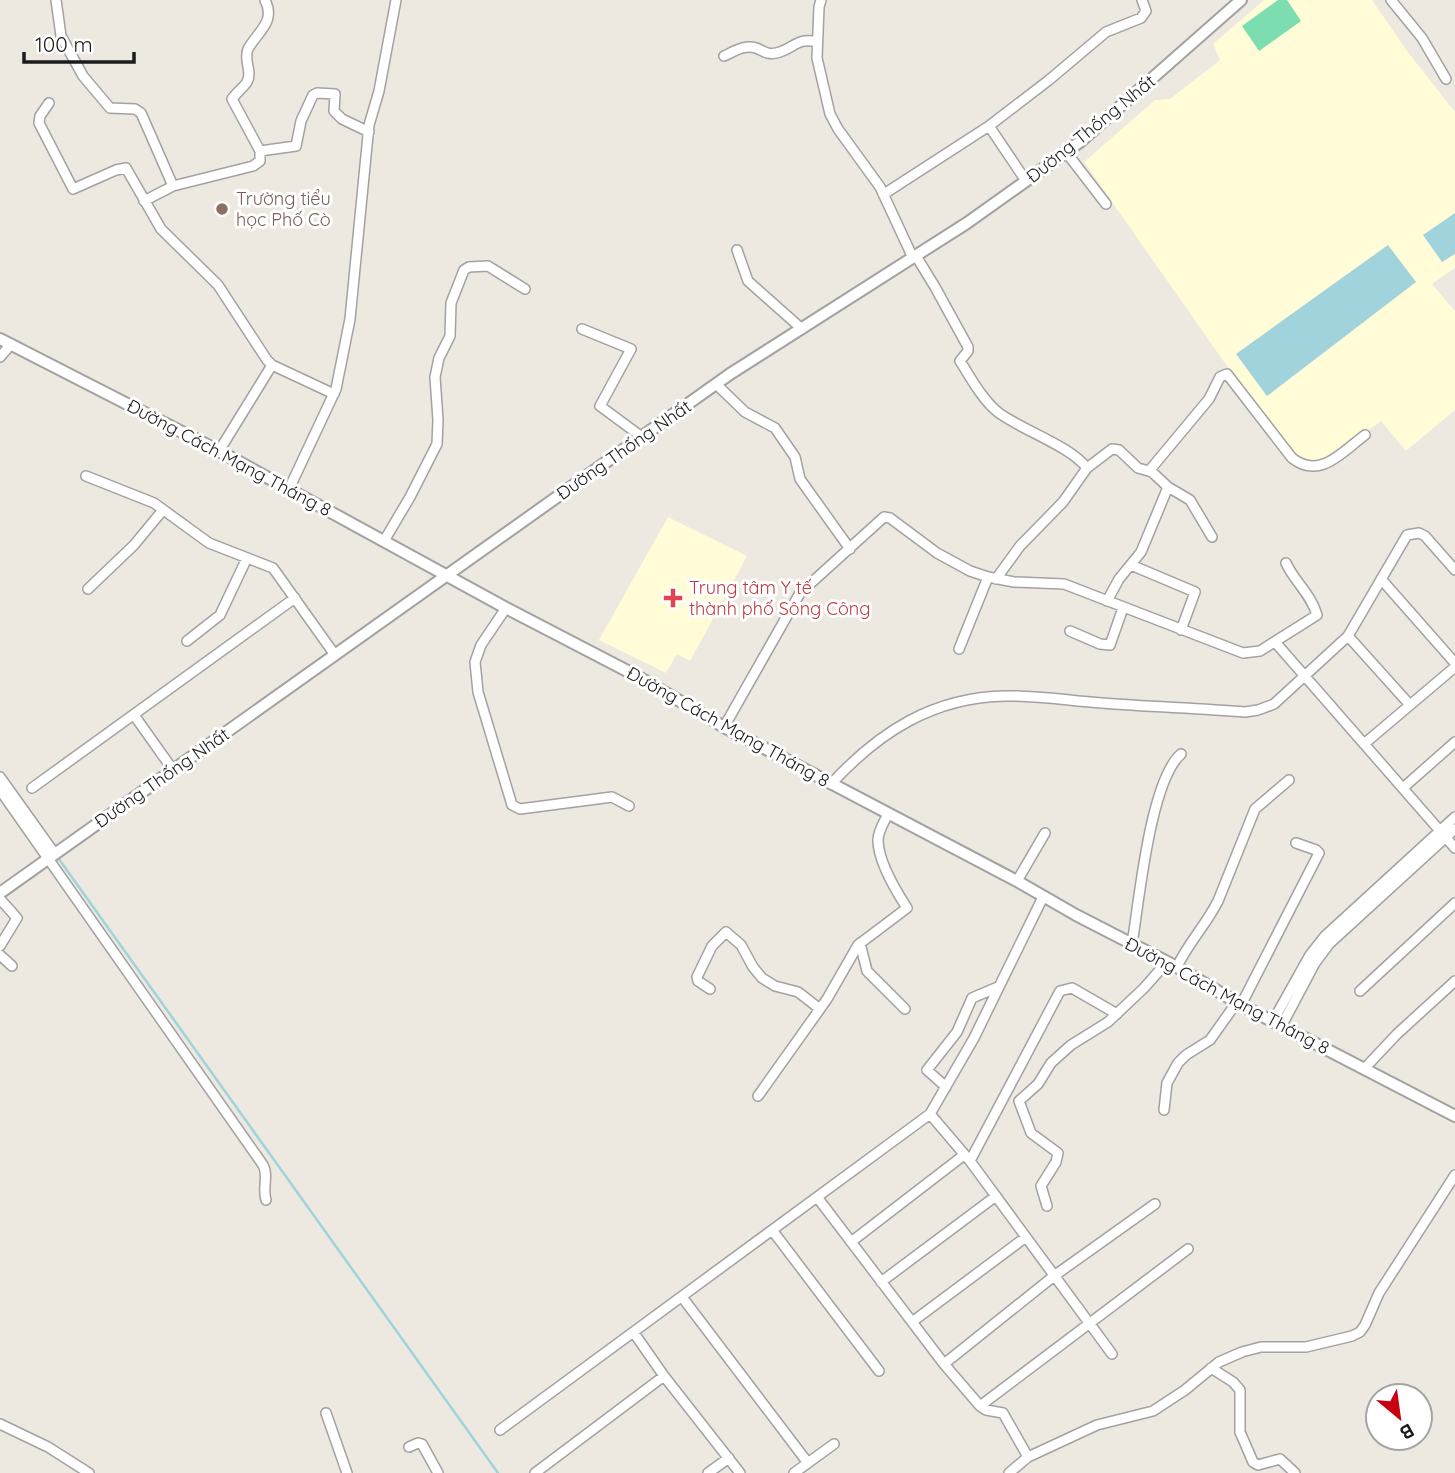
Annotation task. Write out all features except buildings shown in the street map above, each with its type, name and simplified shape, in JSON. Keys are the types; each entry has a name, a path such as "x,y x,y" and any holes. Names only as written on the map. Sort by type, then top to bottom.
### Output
{"street":[{"path":"56,0 59,30 81,73 110,108 135,109 141,113 173,186"},
{"path":"144,201 173,186 253,166 260,161 260,151 232,99 249,78 246,54 269,18 270,9 265,0"},
{"path":"289,489 334,394 350,319 369,132 396,0"},
{"path":"884,194 989,126 1106,32 1140,18 1146,11 1142,0"},
{"name":"Đường Thống Nhất","path":"0,893 716,384 915,257 1026,181 1066,152 1241,0"},
{"path":"1391,0 1422,38 1446,79"},
{"path":"820,1 817,58 834,122 884,194 915,257 968,347 960,361 993,409 1076,456 1087,468"},
{"path":"724,56 743,48 755,48 769,54 783,51 802,40 817,41"},
{"path":"260,151 296,146 301,121 313,95 317,93 335,94 334,111 342,119 369,132"},
{"path":"49,103 40,116 39,123 73,190 126,168 167,237 218,285 262,354 272,365 334,394"},
{"path":"989,126 1026,181"},
{"path":"1066,152 1106,204"},
{"path":"737,250 748,281 802,329"},
{"path":"384,541 437,444 435,376 439,358 450,336 451,303 464,270 488,266 525,289"},
{"path":"582,329 631,349 600,406 642,436"},
{"path":"0,357 5,341"},
{"name":"Đường Cách Mạng Tháng 8","path":"5,341 289,489 446,576 636,676 724,727 1455,1116"},
{"path":"219,452 272,365"},
{"path":"1149,471 1209,398 1224,374 1227,374 1292,458 1301,465 1312,468 1325,464 1365,435"},
{"path":"716,384 745,412 775,428 795,457 800,479 850,549"},
{"path":"958,649 992,578 1063,502 1087,468 1115,449 1138,468 1149,471 1195,506 1212,537"},
{"path":"86,476 148,500 209,543 273,568 335,655"},
{"path":"1107,601 1119,579 1141,552 1168,487"},
{"path":"88,589 128,551 163,510"},
{"path":"724,727 800,593 880,519 887,517 952,563 992,578 1064,584 1244,653 1260,651 1316,617 1317,612 1286,562"},
{"path":"831,784 874,741 921,714 984,697 1023,696 1102,704 1245,712 1258,710 1274,704 1348,636 1402,540 1412,533 1425,536 1455,570"},
{"path":"187,641 220,615 247,558"},
{"path":"1131,565 1195,593 1181,630"},
{"path":"1364,744 1455,665 1381,579"},
{"path":"32,788 295,598"},
{"path":"506,608 481,645 475,662 478,692 512,805 520,809 612,797 629,806"},
{"path":"1070,631 1100,644 1110,645 1123,608"},
{"path":"1348,636 1410,705"},
{"path":"1275,642 1455,848"},
{"path":"134,715 173,770"},
{"path":"1403,788 1455,743"},
{"path":"1132,944 1153,821 1171,764 1181,754"},
{"path":"0,777 51,857 263,1165 267,1173 264,1186 266,1200"},
{"path":"1047,1206 1041,1186 1056,1162 1058,1153 1031,1133 1019,1101 1038,1084 1051,1063 1064,1051 1102,1027 1172,965 1184,951 1218,901 1255,809 1289,780"},
{"path":"0,790 51,857"},
{"path":"758,1096 820,1009 860,943 907,908 890,878 879,849 879,833 888,814"},
{"path":"1278,1023 1325,950 1401,871 1443,834 1455,817"},
{"path":"1443,834 1455,829"},
{"path":"1017,881 1045,833"},
{"path":"1164,1110 1167,1083 1178,1063 1210,1040 1239,1003 1319,853 1296,843"},
{"path":"500,1430 930,1114 985,1016 1043,897"},
{"path":"0,899 17,918 0,946"},
{"path":"1360,991 1455,903"},
{"path":"710,989 698,981 697,977 712,946 726,933 741,945 752,967 762,978 775,986 798,992 820,1009"},
{"path":"860,943 867,971 905,1009"},
{"path":"0,955 12,966"},
{"path":"1364,1069 1397,1034 1455,981"},
{"path":"946,1087 927,1070 957,1032 972,998 998,987"},
{"path":"851,1242 967,1158 1060,991 1072,988 1117,1014"},
{"path":"930,1114 996,1196 1112,1354"},
{"path":"1009,1473 1028,1457 1097,1426 1153,1410 1185,1390 1211,1368 1251,1349 1306,1347 1360,1332 1366,1325 1379,1293 1455,1175"},
{"path":"881,1282 996,1196"},
{"path":"817,1197 944,1364 980,1406 1003,1413 1028,1457"},
{"path":"944,1364 1054,1276 1155,1204"},
{"path":"772,1230 879,1371"},
{"path":"912,1322 1026,1237"},
{"path":"980,1406 1188,1249"},
{"path":"682,1297 808,1463"},
{"path":"634,1333 740,1473"},
{"path":"1211,1368 1240,1390 1240,1432 1253,1462 1258,1465 1280,1459 1295,1473"},
{"path":"535,1473 664,1376"},
{"path":"326,1413 347,1473"},
{"path":"0,1424 58,1452 89,1473"},
{"path":"409,1447 422,1444 438,1473"},
{"path":"794,1473 834,1444"},
{"path":"708,1473 729,1458"}],"shaded area":[{"path":"1264,0 1372,0 1407,51 1455,112 1455,268 1432,284 1455,311 1455,410 1406,451 1381,421 1326,462 1315,465 1296,458 1222,359 1084,162 1155,100 1170,99 1220,60 1213,44"},
{"name":"Trung tâm Y tế thành phố Sông Công","path":"668,517 747,556 690,661 677,654 666,673 599,640"}],"green space":[{"path":"1278,0 1287,0 1301,21 1259,51 1242,26"}],"water":[{"path":"1455,213 1455,254 1442,262 1423,235"},
{"path":"1388,245 1416,282 1267,396 1236,354"}],"waterway":[{"path":"56,855 498,1473"}],"place":[{"name":"Trường tiểu học Phố Cò","path":"222,209"},
{"name":"Trung tâm Y tế thành phố Sông Công","path":"673,598"}]}
